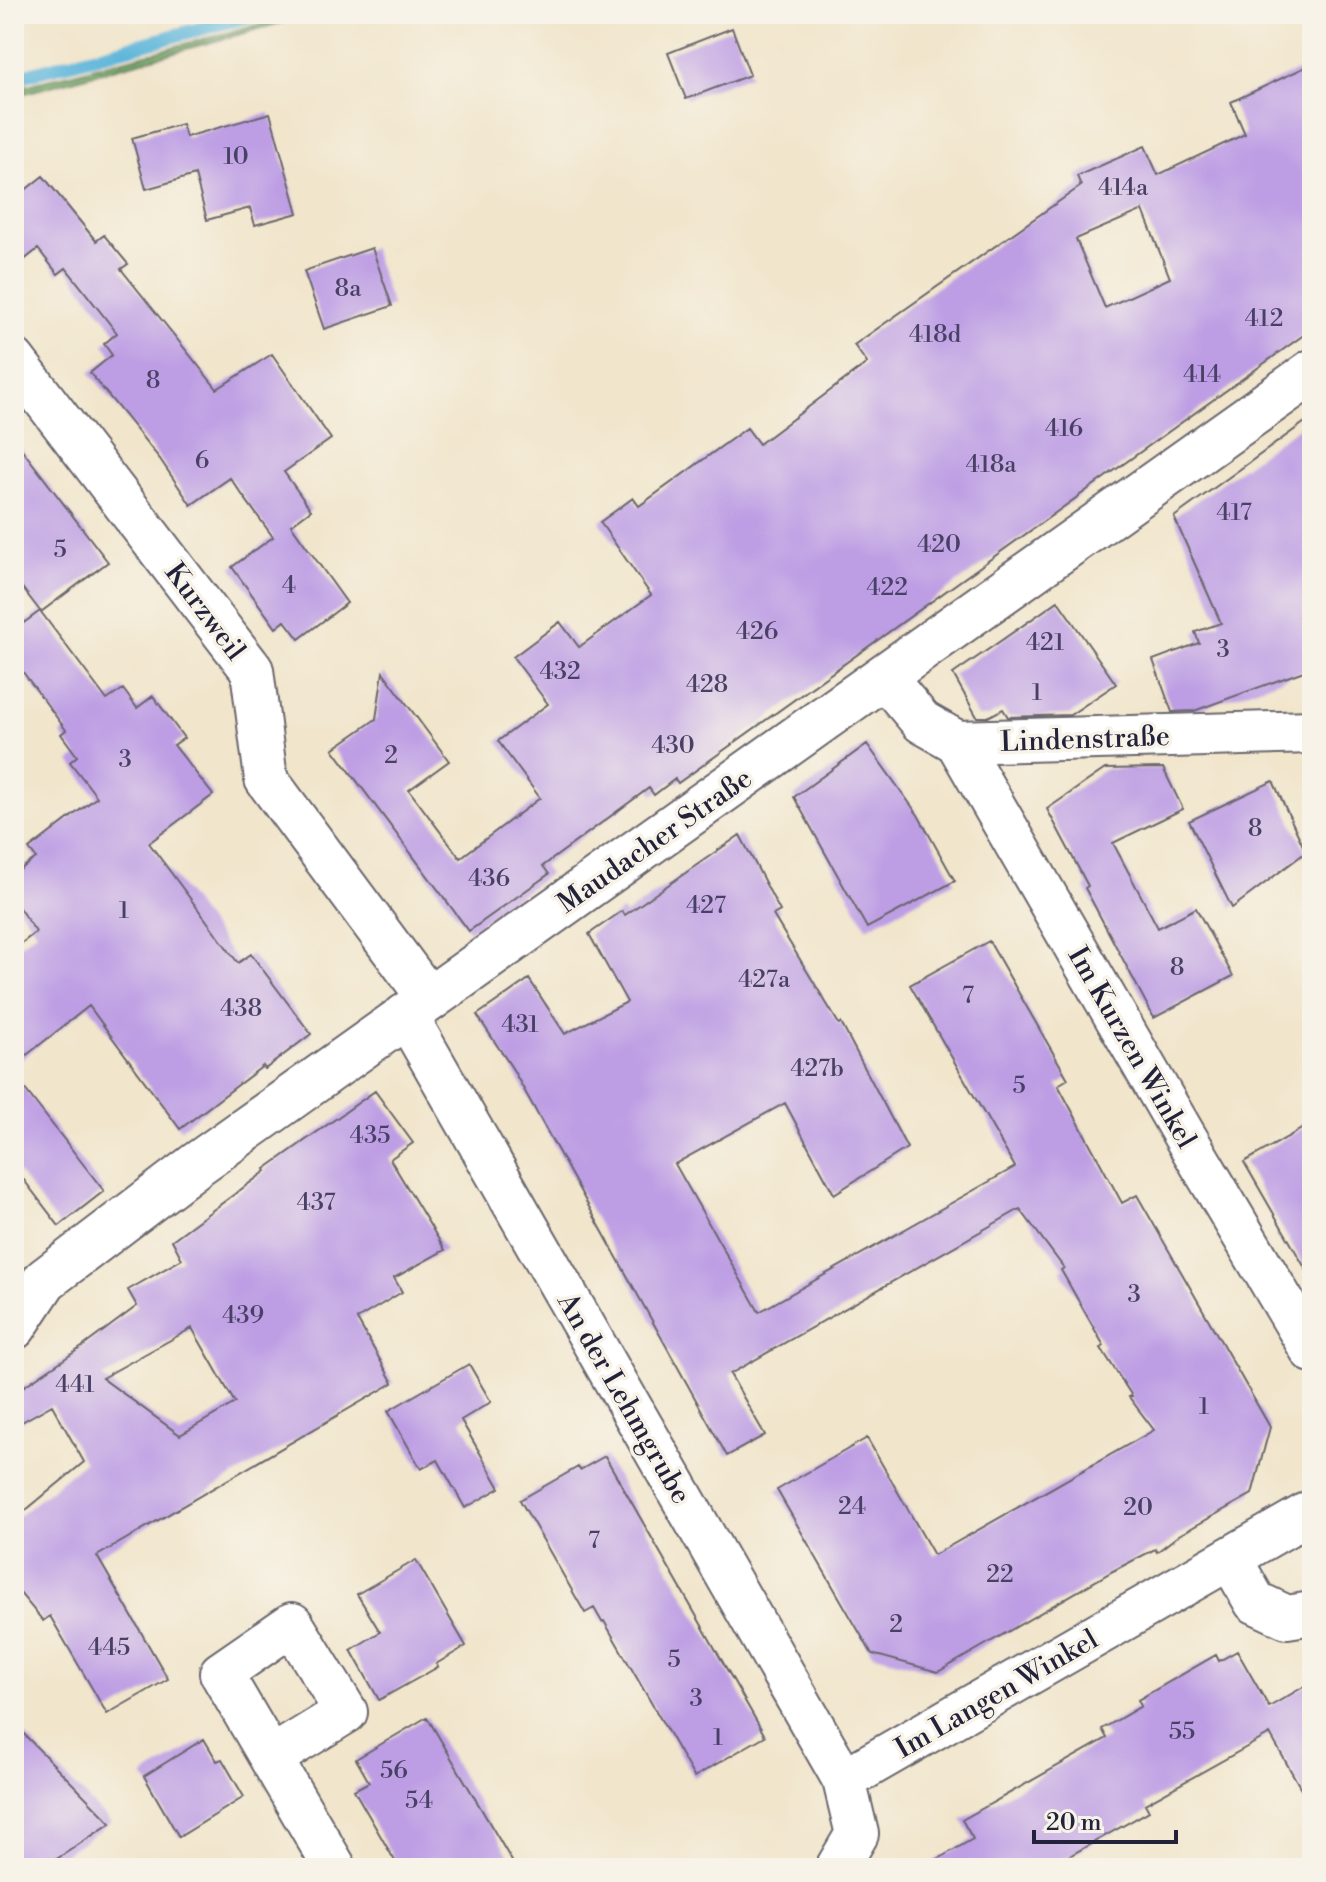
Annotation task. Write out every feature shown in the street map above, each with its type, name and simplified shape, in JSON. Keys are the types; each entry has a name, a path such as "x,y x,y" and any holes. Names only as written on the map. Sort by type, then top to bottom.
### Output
{"street":[{"name":"Kurzweil","path":"14,360 252,670 266,779 418,1008"},
{"name":"Maudacher Straße","path":"14,1327 45,1280 196,1165 1312,372"},
{"path":"884,677 922,722 957,742"},
{"name":"Lindenstraße","path":"957,742 1312,732"},
{"name":"Im Kurzen Winkel","path":"957,742 1312,1351"},
{"name":"An der Lehmgrube","path":"418,1008 844,1780"},
{"name":"Im Langen Winkel","path":"844,1780 1312,1511"},
{"path":"1230,1558 1255,1602 1287,1617 1312,1613"},
{"path":"271,1758 335,1868"},
{"path":"837,1868 857,1834 844,1780"}],"green space":[{"path":"299,14 313,14 14,96 14,89"}],"building":[{"path":"732,28 750,75 686,99 668,53"},
{"path":"1312,64 1312,329 678,783 675,779 654,795 649,788 543,866 549,874 469,931 333,749 376,719 383,672 449,761 409,790 460,858 540,798 498,741 548,704 513,657 560,622 579,647 651,595 600,522 633,498 639,506 747,428 759,444 867,363 854,345 1081,186 1077,176 1145,146 1158,175 1245,134 1231,102","holes":["1143,210 1170,278 1105,308 1076,239"]},
{"path":"270,113 298,213 255,225 250,208 207,220 195,175 146,189 132,138 182,124 186,137"},
{"path":"43,176 96,241 104,235 128,264 121,269 217,389 272,354 331,439 284,472 311,510 291,525 347,603 299,639 285,621 276,628 232,567 273,537 230,478 191,505 160,459 90,373 112,355 104,344 117,333 66,268 58,274 38,249 14,268 14,199"},
{"path":"372,248 392,306 324,329 304,271"},
{"path":"1312,417 1312,668 1194,711 1172,712 1153,660 1199,643 1195,632 1221,623 1174,517"},
{"path":"14,439 108,562 41,612 107,700 123,689 137,708 153,696 184,738 174,745 213,795 149,843 238,963 251,954 311,1034 180,1129 89,1006 14,1065 14,949 36,932 14,901 14,874 36,858 29,849 97,797 70,762 77,756 61,734 66,730 14,660 14,630 40,611 14,577"},
{"path":"1058,601 1116,684 1070,715 1008,717 1003,709 988,717 977,717 953,674"},
{"path":"867,744 918,815 955,881 867,928 794,797"},
{"path":"1163,768 1183,809 1113,843 1158,928 1196,908 1233,976 1154,1018 1047,809 1105,769"},
{"path":"1273,781 1306,852 1232,908 1189,821"},
{"path":"740,835 780,911 773,915 841,1023 907,1148 834,1194 785,1103 675,1164 759,1312 1015,1167 910,985 989,941 1068,1079 1058,1085 1122,1203 1137,1195 1270,1427 1252,1494 1179,1535 1157,1552 1155,1549 1113,1571 938,1672 872,1654 777,1490 867,1438 934,1555 1154,1430 1129,1397 1132,1396 1101,1348 1104,1346 1061,1270 1064,1268 1020,1209 730,1374 765,1435 727,1456 512,1068 477,1015 529,979 565,1034 627,1002 589,934 622,911 625,915"},
{"path":"14,1075 104,1191 59,1226 14,1167"},
{"path":"375,1091 413,1143 390,1159 445,1250 394,1278 402,1292 357,1319 393,1383 97,1556 168,1679 107,1714 50,1616 43,1621 14,1586 14,1520 84,1462 52,1405 20,1423 14,1412 14,1393 137,1306 128,1290 182,1259 172,1240","holes":["192,1328 235,1403 180,1435 102,1378"]},
{"path":"1312,1123 1312,1280 1244,1162"},
{"path":"469,1364 491,1402 461,1420 500,1488 465,1508 438,1460 421,1469 388,1411"},
{"path":"605,1456 765,1736 694,1777 604,1621 594,1608 585,1613 520,1500 578,1467 580,1470"},
{"path":"416,1560 466,1646 436,1664 438,1667 379,1700 351,1650 380,1632 357,1594"},
{"path":"1237,1651 1269,1707 1312,1682 1312,1808 1270,1734 1145,1804 1149,1811 1048,1868 922,1868 973,1839 962,1820 1107,1738 1102,1729 1141,1706 1138,1700 1216,1655 1219,1661"},
{"path":"427,1717 516,1868 399,1868 354,1790 369,1782 356,1759"},
{"path":"14,1724 111,1823 43,1868 14,1868"},
{"path":"204,1739 217,1761 222,1759 244,1797 179,1837 144,1776"}],"waterway":[{"path":"14,78 257,14"}]}
